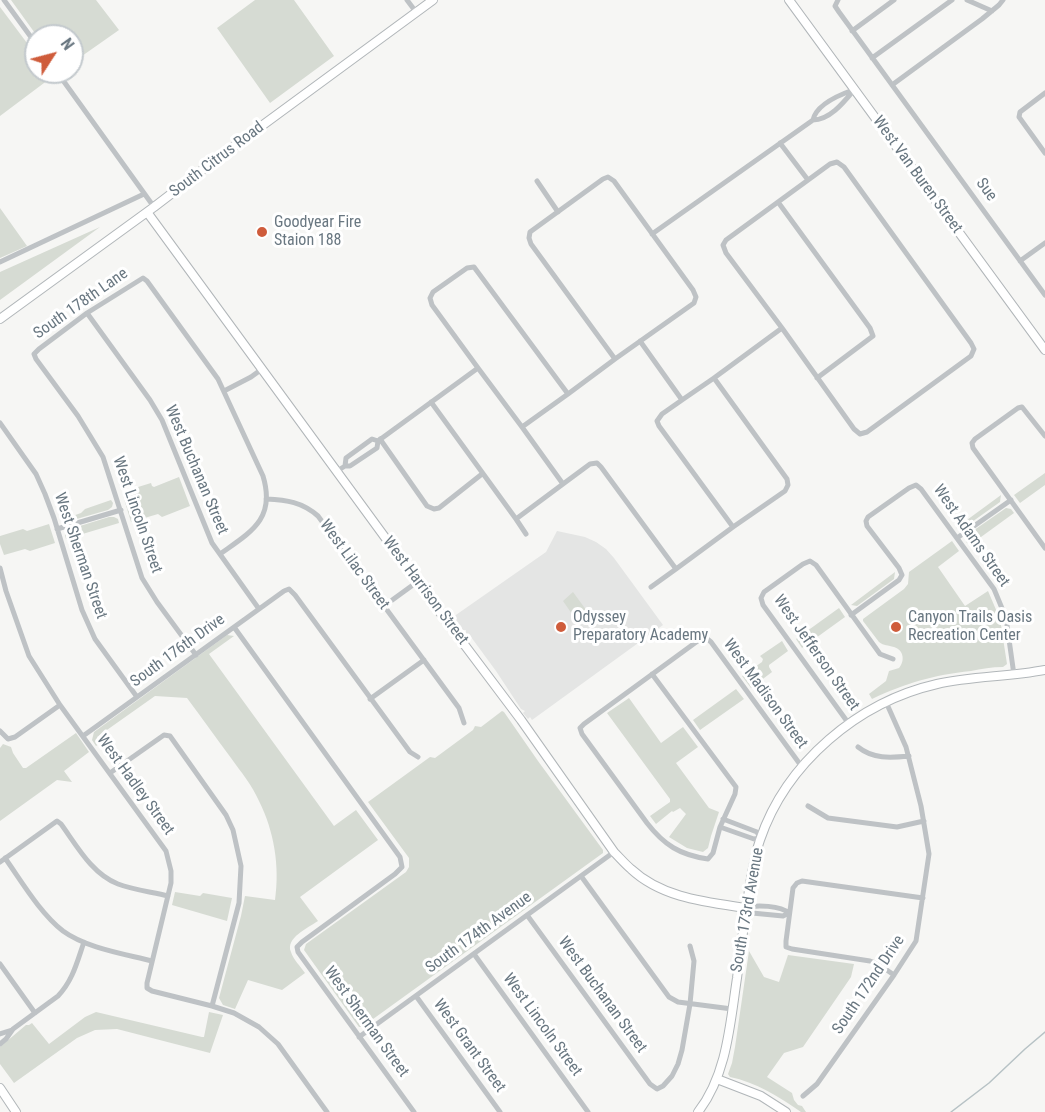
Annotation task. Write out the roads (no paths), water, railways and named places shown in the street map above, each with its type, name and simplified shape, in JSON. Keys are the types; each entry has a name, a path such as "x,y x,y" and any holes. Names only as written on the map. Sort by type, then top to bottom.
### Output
{"street":[{"path":"4,0 24,28"},
{"path":"407,0 416,12"},
{"name":"South Citrus Road","path":"0,319 433,0"},
{"name":"West Van Buren Street","path":"789,0 1045,350"},
{"name":"Sue","path":"838,0 835,6 852,31 1045,295"},
{"path":"852,31 894,0"},
{"path":"872,58 952,0"},
{"path":"967,0 992,11"},
{"path":"892,85 992,11 1003,0"},
{"name":"West Harrison Street","path":"66,84 144,194 150,209 262,369 521,720 614,852 631,870 665,891 708,902 746,908 752,913 783,916 789,913"},
{"path":"813,120 814,113 838,95 854,90"},
{"path":"652,234 813,120 820,120 843,104 854,90"},
{"path":"1044,96 1020,112 1019,117 1045,153"},
{"path":"780,143 808,180"},
{"path":"837,162 844,167 964,334 974,349 971,356 867,432 860,434 854,429 726,253 723,245 726,240 778,202 830,164 837,162"},
{"path":"522,428 694,303 696,297 693,290 614,181 608,177 530,232 529,238 531,244 615,359"},
{"path":"537,181 558,212"},
{"path":"0,262 144,194"},
{"path":"778,202 870,328 873,336 817,378"},
{"path":"1020,261 1045,243"},
{"path":"563,484 432,305 430,298 433,292 467,268 474,267 568,394"},
{"name":"South 178th Lane","path":"34,354 87,313 143,278 218,379 224,391"},
{"name":"West Buchanan Street","path":"87,313 162,420 212,543 259,609"},
{"path":"733,527 657,421 662,414 782,328"},
{"path":"639,341 682,400"},
{"name":"West Lincoln Street","path":"34,354 99,449 109,471 142,578 196,655"},
{"path":"345,466 346,458 372,440 379,440 478,368"},
{"path":"220,554 253,530 263,516 266,485 224,391 262,369"},
{"path":"651,587 784,491 788,485 787,479 714,378"},
{"path":"431,402 526,534"},
{"path":"1045,436 1022,407 972,443 973,448 1045,548"},
{"name":"West Sherman Street","path":"0,423 36,474 45,494 82,610 95,639 137,697"},
{"path":"337,471 350,466 377,448 379,440"},
{"path":"379,440 427,506 434,509 439,508 483,474"},
{"path":"516,519 590,464 597,463 676,569"},
{"name":"West Adams Street","path":"851,615 899,580 902,575 867,526 866,521 868,517 916,485 994,589 1006,618 1014,675"},
{"name":"West Lilac Street","path":"266,499 297,502 318,516 459,708 464,723"},
{"path":"957,538 1011,500"},
{"path":"57,529 121,510"},
{"name":"West Jefferson Street","path":"849,724 768,613 760,598 764,592 810,561 816,565 851,615"},
{"name":"West Hadley Street","path":"0,568 29,656 60,705 166,851 171,871 171,883 147,988 152,992 234,1013 259,1027 278,1044 327,1112"},
{"path":"384,606 417,582"},
{"name":"South 176th Drive","path":"83,736 284,591 290,589 370,699"},
{"path":"851,615 880,654 893,660"},
{"name":"West Sherman Street","path":"234,627 400,856 402,867 395,874 297,947 298,952 414,1112"},
{"name":"West Madison Street","path":"652,674 705,637 711,642 802,767"},
{"path":"418,756 410,752 370,699 424,660"},
{"name":"South 173rd Avenue","path":"698,1112 706,1103 717,1079 726,1047 746,908 760,838 770,814 793,778 825,744 849,724 886,702 936,684 1045,670"},
{"path":"652,674 736,788 720,827 713,854 708,859 688,855 664,842 655,833 580,729 652,674"},
{"name":"South 172nd Drive","path":"803,1096 817,1084 916,941 929,854 909,756 886,702"},
{"path":"0,731 8,740 15,737 60,705"},
{"path":"110,773 164,735 170,736 226,814 241,866 239,903 212,1006"},
{"path":"858,747 873,755 909,756"},
{"path":"808,806 828,818 897,827 924,821"},
{"path":"720,827 754,839 760,838 757,832 723,819"},
{"path":"152,961 102,948 65,933 47,917 2,860 57,821 95,870 106,879 119,885 168,896"},
{"name":"South 174th Avenue","path":"359,1036 614,852"},
{"path":"581,876 669,997 678,1002 732,1009"},
{"path":"894,975 870,961 792,949 786,946 793,888 796,883 802,881 923,898"},
{"name":"West Buchanan Street","path":"527,915 650,1084 657,1089 672,1076 678,1064 690,1004"},
{"path":"0,1034 13,1029 58,996 70,982 84,942"},
{"path":"690,946 694,961 690,1004"},
{"name":"West Lincoln Street","path":"474,954 588,1112"},
{"path":"0,964 35,1013"},
{"name":"West Grant Street","path":"416,996 500,1112"},
{"path":"0,1044 13,1029"},
{"path":"717,1079 761,1096 786,1112"},
{"path":"0,1088 16,1112"}],"waterway":[{"path":"951,1112 989,1083 1045,1032"}],"place":[{"name":"Goodyear Fire Staion 188","path":"262,232"},
{"name":"Odyssey Preparatory Academy","path":"561,627"},
{"name":"Canyon Trails Oasis Recreation Center","path":"896,627"}]}
